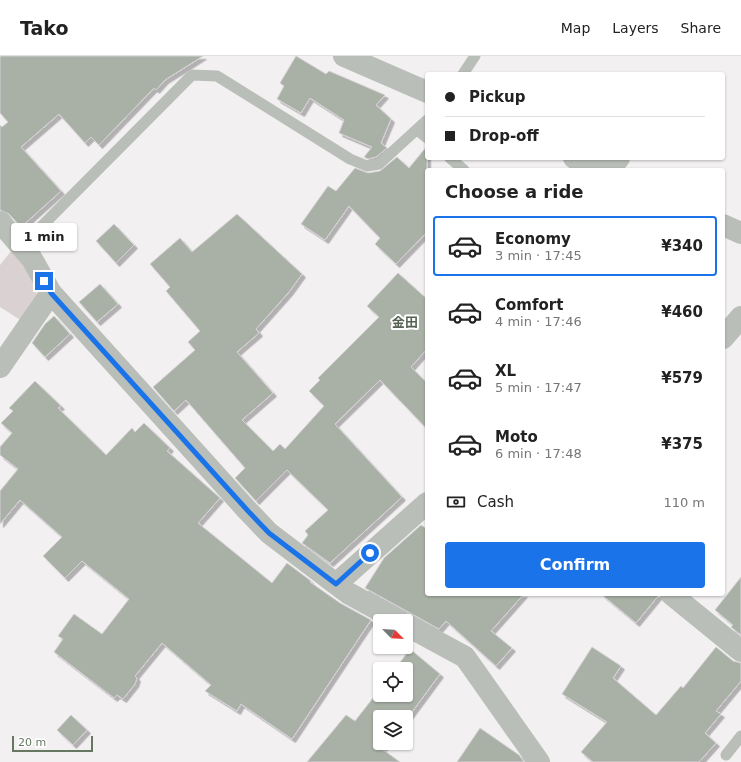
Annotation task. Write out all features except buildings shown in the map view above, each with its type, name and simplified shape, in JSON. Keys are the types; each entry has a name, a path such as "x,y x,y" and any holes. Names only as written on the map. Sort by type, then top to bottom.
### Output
{"street":[{"path":"344,56 425,91"},
{"path":"578,160 596,168"},
{"path":"611,168 617,160"},
{"path":"0,222 32,259 51,293 269,533 348,593 386,614"},
{"path":"725,226 741,233"},
{"path":"0,367 51,293"},
{"path":"725,336 741,316"},
{"path":"336,584 425,505"},
{"path":"673,596 741,651"},
{"path":"413,629 465,657 539,762"}],"lane":[{"path":"464,72 475,56"},
{"path":"21,247 192,75 217,76 350,159 367,166 379,164 425,122"},
{"path":"417,130 425,136"},
{"path":"452,160 462,168"},
{"path":"726,755 741,736"}],"shaded area":[{"path":"12,250 29,266 38,298 22,321 0,307 0,265"}],"district":[{"name":"金田","path":"405,322"}],"route":[{"path":"44,281 51,293 269,533 336,584 370,553"}]}
